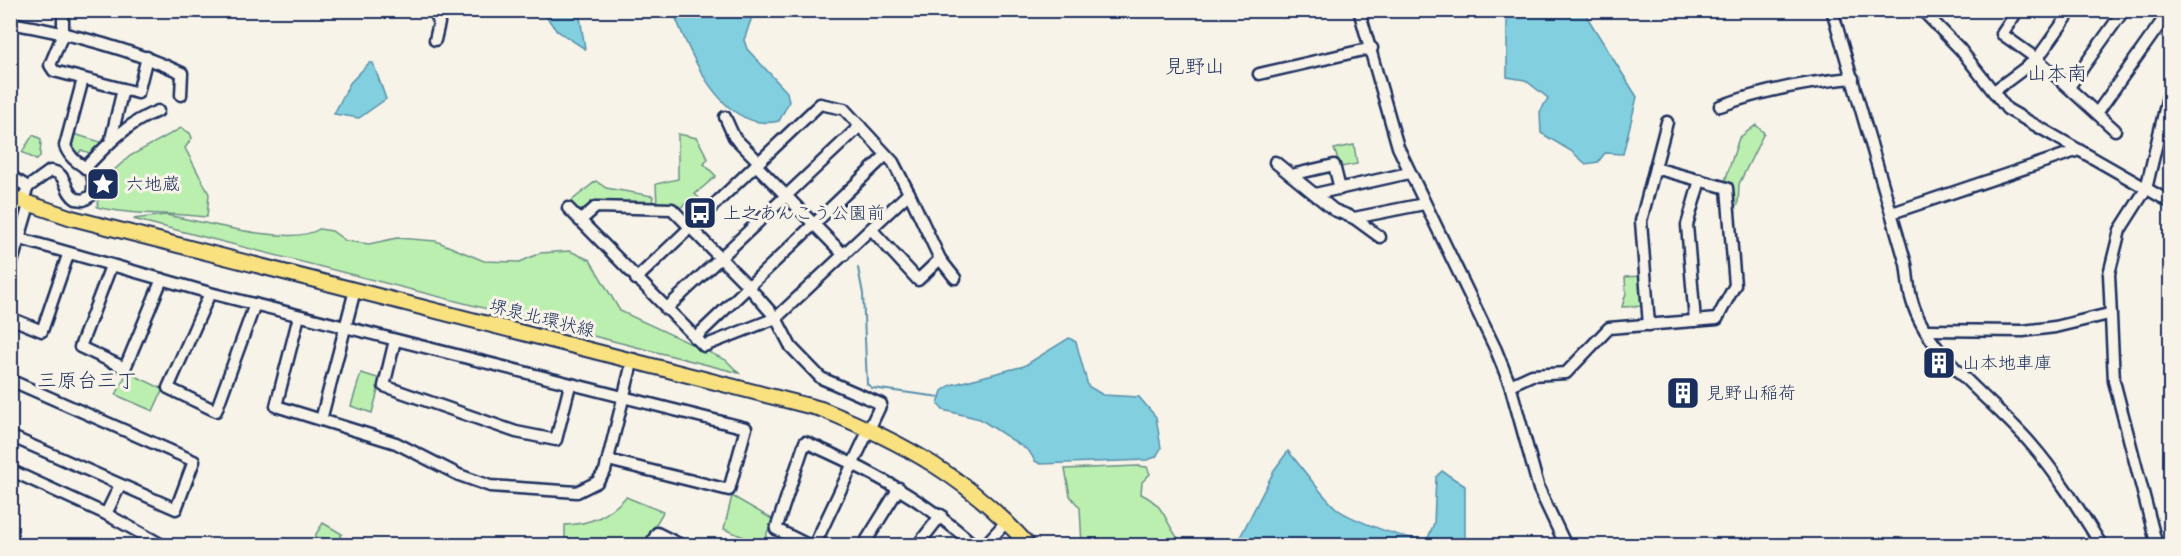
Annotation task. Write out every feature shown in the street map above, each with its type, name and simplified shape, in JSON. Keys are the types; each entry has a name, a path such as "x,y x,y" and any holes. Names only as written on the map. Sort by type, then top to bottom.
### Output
{"main road":[{"name":"堺泉北環状線","path":"20,201 355,290 794,400 870,429 918,452 1007,521 1029,546"}],"street":[{"path":"63,10 63,34 50,65 54,71 138,93 147,57"},
{"path":"435,10 439,23 435,40"},
{"path":"1359,10 1372,48 1398,147 1509,385 1539,489 1566,546"},
{"path":"1832,10 1892,213 1906,264 1912,301 1925,330 1952,363 2031,443 2102,546"},
{"path":"1922,10 1960,49 2007,109 2170,202"},
{"path":"2018,10 2002,34 2037,59 2115,130"},
{"path":"1994,91 2037,59 2072,10"},
{"path":"2068,87 2124,10"},
{"path":"2097,113 2170,10"},
{"path":"10,23 63,34 147,57 182,74 181,95"},
{"path":"1259,74 1372,48"},
{"path":"1720,106 1802,82 1853,78"},
{"path":"10,269 20,201 28,187 45,173 58,171 63,176 71,196 84,200 92,195 95,180 92,173 73,159 66,146 83,79"},
{"path":"2157,546 2114,381 2109,314 2109,274 2120,230 2146,189 2170,88"},
{"path":"111,139 123,89"},
{"path":"636,279 820,104 844,109 893,162 940,259 955,278"},
{"path":"85,168 111,139 145,116 158,111"},
{"path":"725,117 735,137 758,164 844,255"},
{"path":"1649,325 1641,221 1667,122"},
{"path":"666,309 860,126"},
{"path":"1892,213 2079,150"},
{"path":"695,338 886,155"},
{"path":"1275,162 1334,210 1354,219 1380,237"},
{"path":"1291,174 1334,165 1340,189"},
{"path":"1509,385 1532,375 1566,373 1609,328 1717,319 1735,285 1727,188 1655,168"},
{"path":"1315,194 1409,173"},
{"path":"10,176 28,187"},
{"path":"1695,321 1687,225 1700,180"},
{"path":"568,208 704,346 776,318 909,193"},
{"path":"1354,219 1424,204"},
{"path":"580,221 596,207 672,209 748,286 776,318 791,347 821,378 881,404 854,463 812,546 776,529 805,442 854,463 899,488 941,515 975,546"},
{"path":"871,229 918,279 940,259"},
{"path":"14,238 210,293 746,428 729,490 608,460"},
{"path":"10,318 42,331 68,255"},
{"path":"111,266 80,347 125,368 162,279"},
{"path":"321,420 355,290"},
{"path":"210,293 168,388 216,411 255,304"},
{"path":"1925,330 2023,331 2055,327 2109,314"},
{"path":"299,316 276,406 396,443 466,478 503,488 577,492 597,482 605,471 633,359"},
{"path":"395,340 384,386 516,432 556,440 570,385"},
{"path":"10,380 194,460 176,509 10,436"},
{"path":"10,470 106,514 164,546"},
{"path":"106,514 120,485"},
{"path":"863,546 899,488"},
{"path":"917,546 941,515"},
{"path":"984,546 1007,521"},
{"path":"650,546 657,533 683,546"}],"green space":[{"path":"1756,125 1764,133 1739,184 1738,205 1733,206 1732,183 1725,181 1739,138"},
{"path":"181,128 190,133 192,138 185,148 209,194 207,217 124,212 97,207 103,180 130,156"},
{"path":"74,134 104,143 92,154 81,150 78,155 70,144"},
{"path":"678,134 697,138 708,159 704,164 716,176 695,194 706,205 698,213 687,202 678,210 657,205 656,184 678,179"},
{"path":"33,135 41,139 40,157 36,160 22,152"},
{"path":"1354,145 1357,164 1341,167 1334,149"},
{"path":"596,181 606,188 653,196 652,205 596,202 582,211 577,210 570,202"},
{"path":"165,215 245,231 288,236 306,234 319,229 332,231 346,241 369,244 397,238 436,241 484,261 520,262 540,253 570,251 590,260 620,311 726,360 739,373 133,219"},
{"path":"1641,276 1643,306 1622,307 1626,293 1625,277"},
{"path":"127,372 163,389 153,411 116,395"},
{"path":"361,373 381,379 372,413 351,406"},
{"path":"1147,467 1150,474 1142,482 1141,494 1157,505 1184,545 1082,545 1080,508 1070,496 1065,469"},
{"path":"732,496 772,519 763,545 724,529"},
{"path":"626,497 663,512 644,545 565,545 565,525 599,518"},
{"path":"323,523 342,534 335,545 314,545 316,534"}],"water":[{"path":"542,11 583,11 580,17 585,49 556,30"},
{"path":"673,11 754,11 744,40 747,49 787,92 789,102 779,121 759,122 741,115 725,103 699,68"},
{"path":"1507,11 1588,11 1587,17 1637,97 1623,154 1605,153 1598,162 1586,164 1571,151 1541,133 1540,112 1548,98 1525,80 1507,77"},
{"path":"369,63 373,63 386,99 359,118 334,114 350,83"},
{"path":"1069,338 1076,342 1088,386 1103,395 1139,397 1156,417 1161,448 1156,457 1147,460 1040,464 1035,461 1029,451 980,419 943,410 938,404 942,391 951,385 1024,366"},
{"path":"1288,451 1324,495 1343,513 1396,534 1421,539 1428,538 1434,523 1436,477 1442,471 1465,486 1465,545 1236,545 1275,469"}],"waterway":[{"path":"858,268 863,294 867,384 872,388 940,397"}],"place":[{"name":"六地蔵","path":"103,184"},
{"name":"上之あんこう公園前","path":"700,213"},
{"name":"山本地車庫","path":"1939,363"},
{"name":"見野山稲荷","path":"1683,393"}],"district":[{"name":"見野山","path":"1195,66"},
{"name":"山本南","path":"2057,73"},
{"name":"三原台三丁","path":"87,380"}]}
